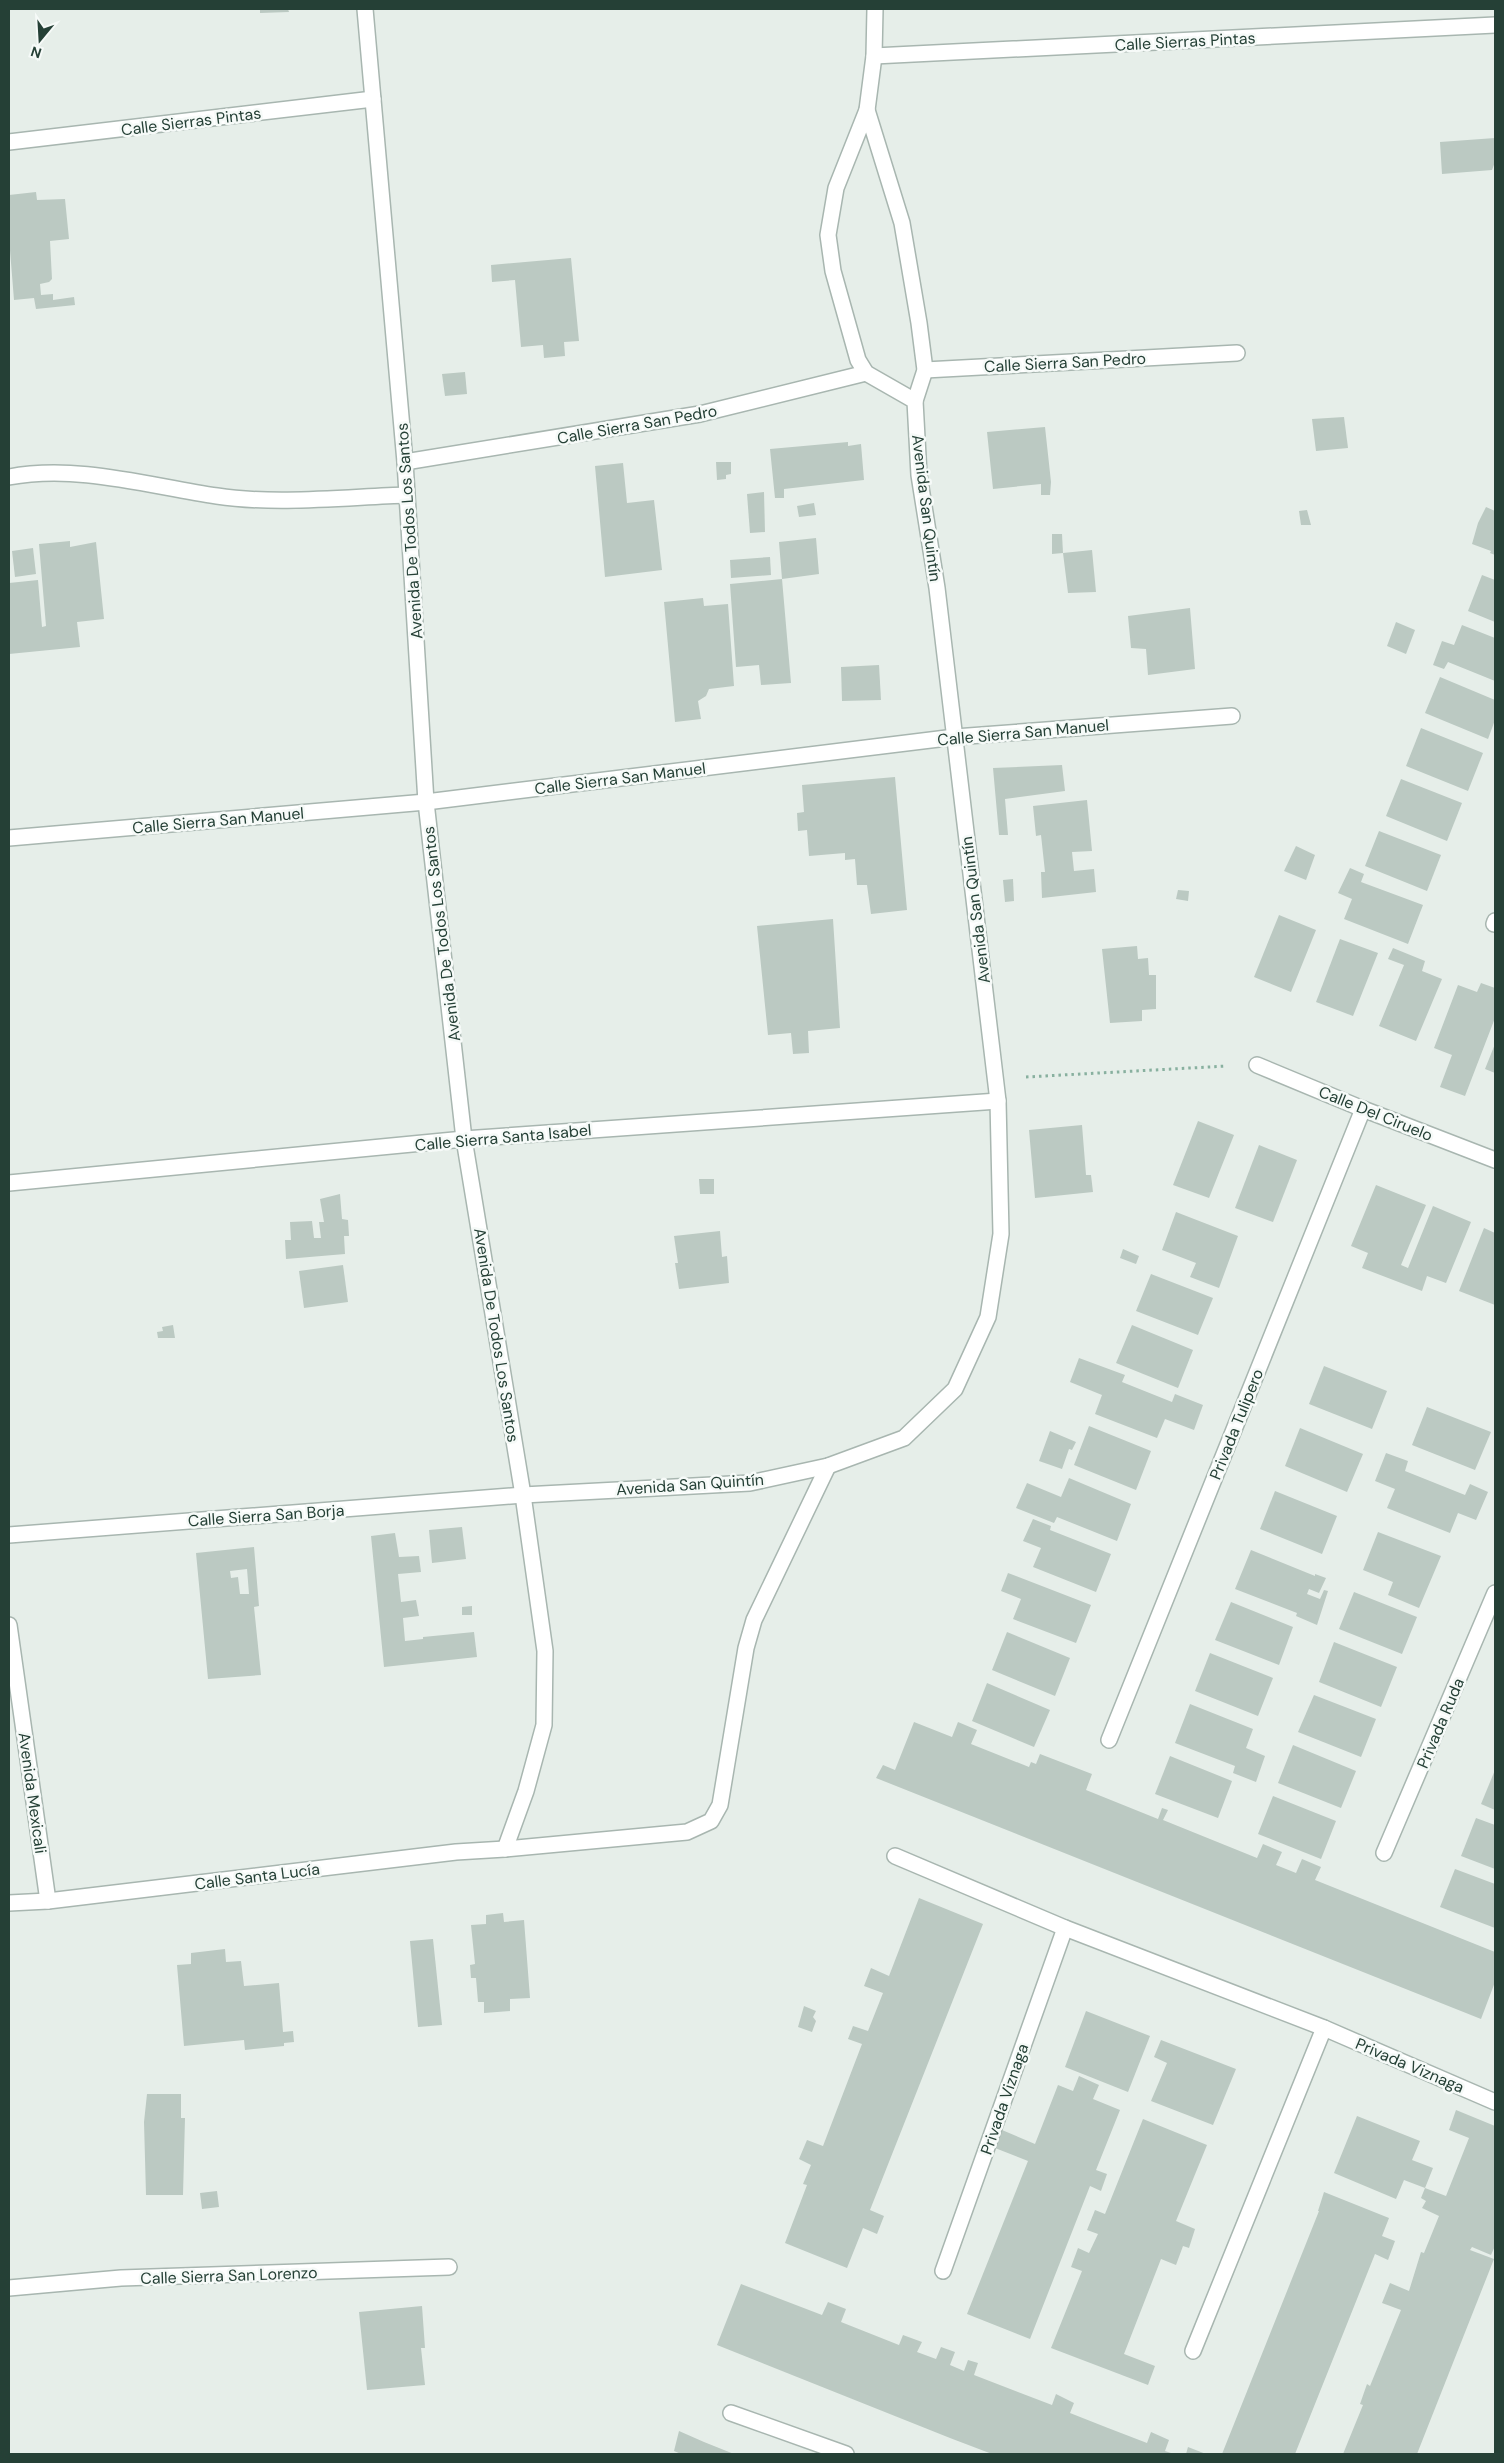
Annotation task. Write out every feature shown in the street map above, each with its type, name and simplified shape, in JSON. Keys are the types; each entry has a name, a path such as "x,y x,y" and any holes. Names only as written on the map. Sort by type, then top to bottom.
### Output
{"street":[{"name":"Avenida De Todos Los Santos","path":"365,9 405,462 426,802 464,1139 523,1495 545,1652 544,1725 526,1791 505,1849"},
{"path":"867,110 902,223 925,370 915,400 866,373 858,360 833,271 828,234 836,188 867,110 874,56 875,9"},
{"name":"Calle Sierras Pintas","path":"874,56 1495,25"},
{"name":"Calle Sierras Pintas","path":"9,142 372,100"},
{"name":"Calle Sierra San Pedro","path":"925,370 1237,353"},
{"name":"Calle Sierra San Pedro","path":"405,462 700,414 866,373"},
{"name":"Avenida San Quintín","path":"523,1495 750,1483 828,1466 904,1438 955,1389 988,1317 1002,1234 998,1101 937,588 919,475 915,400"},
{"path":"9,478 52,473 78,475 218,496 265,500 407,495"},
{"name":"Calle Sierra San Manuel","path":"9,838 426,802 955,737 1232,716"},
{"name":"Calle Del Ciruelo","path":"1257,1065 1363,1109 1495,1160"},
{"name":"Calle Sierra Santa Isabel","path":"9,1183 464,1139 998,1101"},
{"name":"Privada Tulipero","path":"1109,1740 1363,1109"},
{"name":"Calle Santa Lucía","path":"9,1903 48,1901 456,1852 687,1832 711,1821 720,1805 746,1648 754,1620 828,1466"},
{"name":"Calle Sierra San Borja","path":"9,1535 523,1495"},
{"name":"Privada Ruda","path":"1384,1853 1495,1593"},
{"name":"Avenida Mexicali","path":"9,1625 48,1901"},
{"name":"Privada Viznaga","path":"895,1856 1064,1928 1324,2028 1495,2102"},
{"name":"Privada Viznaga","path":"943,2270 1064,1928"},
{"path":"1193,2351 1324,2028"},
{"name":"Calle Sierra San Lorenzo","path":"9,2288 121,2278 449,2267"},
{"path":"731,2413 844,2454"}],"path":[{"path":"995,1079 1257,1065"}],"building":[{"path":"260,9 288,9 289,12 260,13"},
{"path":"1495,138 1495,162 1492,170 1442,174 1440,142"},
{"path":"36,192 37,200 65,199 69,239 50,241 52,279 49,282 40,284 41,295 53,294 53,300 74,297 75,305 36,309 34,298 14,300 9,238 9,195"},
{"path":"571,258 579,341 564,342 565,356 544,358 543,345 521,347 515,280 492,282 491,265"},
{"path":"465,372 467,394 445,396 442,374"},
{"path":"1344,417 1348,448 1316,451 1312,419"},
{"path":"1045,427 1051,482 1050,495 1041,495 1041,484 993,489 987,432"},
{"path":"848,442 848,446 861,444 864,480 784,489 784,498 775,498 770,449"},
{"path":"716,462 731,462 731,474 726,475 726,479 717,480"},
{"path":"623,463 627,503 654,500 662,570 605,577 595,466"},
{"path":"764,492 765,532 750,533 747,494"},
{"path":"814,503 816,515 799,517 797,506"},
{"path":"1486,507 1495,511 1495,555 1490,553 1491,551 1472,544 1478,523"},
{"path":"1307,510 1311,525 1301,525 1299,511"},
{"path":"1052,534 1062,534 1063,553 1052,554"},
{"path":"816,538 819,574 782,579 779,542"},
{"path":"70,541 70,547 96,542 104,619 77,622 80,647 9,654 9,583 38,580 42,627 46,626 39,544"},
{"path":"33,548 36,574 15,577 12,551"},
{"path":"1092,550 1096,592 1068,593 1063,553"},
{"path":"770,557 771,575 731,578 730,560"},
{"path":"1482,575 1495,580 1495,622 1468,611"},
{"path":"782,579 791,683 761,685 759,665 736,667 730,584"},
{"path":"703,598 704,606 728,604 734,686 709,689 706,696 698,701 701,719 675,722 664,602"},
{"path":"1190,608 1195,669 1148,675 1146,649 1131,648 1128,616"},
{"path":"1396,622 1415,630 1406,654 1387,646"},
{"path":"1462,625 1495,638 1495,681 1448,662 1444,669 1433,665 1442,641 1454,645"},
{"path":"879,665 881,700 842,701 841,667"},
{"path":"1440,677 1495,700 1495,720 1488,739 1425,713"},
{"path":"1421,728 1483,753 1468,791 1406,766"},
{"path":"1062,765 1065,791 1005,799 1008,835 999,835 993,768"},
{"path":"895,777 907,910 871,914 867,885 857,885 855,859 845,860 845,853 809,856 807,830 798,831 797,813 804,812 802,785"},
{"path":"1401,779 1462,803 1447,841 1386,816"},
{"path":"1087,800 1092,851 1072,852 1074,871 1094,869 1096,892 1042,898 1041,872 1045,872 1041,835 1036,836 1033,806"},
{"path":"1379,831 1441,855 1427,891 1365,866"},
{"path":"1296,846 1315,855 1306,880 1284,871"},
{"path":"1350,868 1364,874 1361,882 1423,905 1408,944 1344,919 1352,899 1338,893"},
{"path":"1013,879 1014,901 1005,902 1003,880"},
{"path":"1178,890 1189,891 1188,901 1176,899"},
{"path":"1279,915 1316,930 1291,992 1254,977"},
{"path":"833,919 840,1028 808,1031 809,1053 793,1054 791,1033 768,1035 757,926"},
{"path":"1340,939 1378,953 1353,1016 1316,1002"},
{"path":"1137,946 1138,959 1148,958 1149,975 1156,975 1156,1009 1142,1010 1142,1021 1110,1023 1102,949"},
{"path":"1393,948 1425,961 1422,971 1442,979 1416,1041 1379,1026 1404,965 1388,959"},
{"path":"1481,983 1495,988 1495,1018 1465,1096 1440,1087 1452,1055 1434,1048 1458,985 1477,992"},
{"path":"1495,1044 1495,1073 1485,1069"},
{"path":"1198,1121 1234,1135 1209,1198 1173,1185"},
{"path":"1082,1125 1086,1175 1091,1175 1093,1192 1035,1198 1029,1130"},
{"path":"1259,1145 1297,1160 1273,1222 1235,1208"},
{"path":"699,1179 714,1179 714,1194 700,1194"},
{"path":"1376,1185 1426,1205 1401,1265 1408,1268 1433,1206 1471,1222 1446,1283 1427,1276 1422,1291 1362,1268 1368,1253 1351,1246"},
{"path":"340,1194 342,1219 348,1220 349,1236 344,1236 345,1254 286,1259 285,1240 291,1240 290,1222 312,1221 314,1238 321,1238 319,1222 324,1222 320,1199"},
{"path":"1176,1212 1238,1236 1219,1288 1190,1277 1196,1263 1162,1250"},
{"path":"1484,1228 1495,1233 1495,1305 1459,1291"},
{"path":"720,1231 722,1257 727,1256 729,1283 679,1289 675,1263 678,1263 674,1236"},
{"path":"1123,1249 1139,1256 1136,1264 1120,1258"},
{"path":"343,1265 348,1302 304,1308 299,1271"},
{"path":"1151,1274 1213,1298 1198,1335 1136,1311"},
{"path":"173,1325 175,1338 158,1338 157,1332 163,1331 162,1327"},
{"path":"1132,1325 1193,1350 1178,1388 1116,1363"},
{"path":"1079,1358 1125,1375 1122,1382 1172,1402 1175,1394 1203,1405 1194,1430 1165,1419 1157,1438 1095,1414 1102,1395 1070,1382"},
{"path":"1324,1366 1387,1391 1372,1429 1309,1404"},
{"path":"1427,1407 1491,1432 1475,1470 1412,1445"},
{"path":"1089,1426 1151,1451 1136,1490 1074,1465"},
{"path":"1300,1428 1363,1454 1347,1492 1285,1466"},
{"path":"1050,1431 1076,1442 1072,1450 1069,1449 1062,1469 1039,1461"},
{"path":"1386,1453 1408,1461 1405,1471 1465,1495 1470,1484 1488,1492 1476,1520 1458,1513 1450,1533 1387,1508 1395,1489 1375,1481"},
{"path":"1069,1478 1131,1504 1117,1541 1057,1517 1054,1523 1016,1508 1027,1483 1061,1497"},
{"path":"1275,1491 1337,1516 1322,1554 1260,1529"},
{"path":"1033,1519 1051,1526 1050,1530 1111,1554 1096,1592 1033,1567 1041,1548 1023,1541"},
{"path":"462,1527 466,1559 432,1563 429,1530"},
{"path":"1378,1532 1441,1556 1419,1608 1388,1595 1393,1582 1363,1570"},
{"path":"395,1533 399,1557 419,1556 421,1572 398,1574 401,1602 416,1600 419,1616 403,1618 405,1641 423,1639 423,1637 474,1632 477,1657 384,1667 371,1536"},
{"path":"254,1547 259,1606 254,1607 261,1675 208,1679 196,1553","holes":["247,1569 249,1594 240,1594 238,1577 231,1578 230,1571"]},
{"path":"1251,1550 1315,1576 1315,1574 1326,1578 1319,1593 1309,1589 1307,1594 1320,1599 1324,1590 1328,1591 1317,1625 1296,1616 1297,1613 1235,1589"},
{"path":"1008,1573 1091,1605 1076,1643 1013,1619 1021,1599 1001,1591"},
{"path":"1354,1592 1417,1617 1402,1654 1339,1629"},
{"path":"1231,1602 1293,1627 1279,1665 1215,1640"},
{"path":"472,1606 472,1615 462,1615 462,1607"},
{"path":"1007,1632 1070,1658 1055,1696 992,1670"},
{"path":"1334,1642 1397,1667 1381,1707 1319,1682"},
{"path":"1210,1653 1273,1678 1258,1716 1195,1691"},
{"path":"987,1683 1050,1710 1034,1747 972,1721"},
{"path":"1314,1695 1376,1719 1361,1757 1298,1732"},
{"path":"1190,1704 1253,1729 1246,1748 1265,1756 1256,1782 1233,1773 1235,1766 1175,1743"},
{"path":"914,1722 952,1737 958,1722 977,1730 971,1744 1029,1767 1031,1762 1036,1764 1040,1754 1092,1774 1086,1790 1158,1819 1162,1808 1168,1810 1163,1820 1257,1858 1263,1844 1282,1852 1276,1865 1296,1873 1302,1859 1321,1867 1315,1880 1495,1952 1495,1982 1481,2019 876,1778 883,1765 895,1770"},
{"path":"1293,1745 1356,1771 1341,1808 1278,1783"},
{"path":"1170,1756 1232,1781 1218,1818 1155,1794"},
{"path":"1495,1770 1495,1810 1481,1804"},
{"path":"1273,1796 1336,1821 1321,1859 1258,1834"},
{"path":"1476,1818 1495,1825 1495,1869 1461,1856"},
{"path":"1455,1869 1495,1884 1495,1928 1440,1907"},
{"path":"919,1898 983,1924 870,2210 884,2216 877,2234 863,2228 847,2268 785,2243 807,2185 803,2184 811,2165 799,2159 807,2140 823,2146 862,2044 848,2039 853,2026 868,2031 883,1993 864,1986 871,1968 889,1976"},
{"path":"503,1913 504,1922 524,1920 530,1998 510,1999 510,2011 484,2013 484,2002 478,2002 476,1978 471,1978 470,1965 475,1964 471,1925 486,1924 486,1915"},
{"path":"433,1939 442,2025 418,2027 410,1941"},
{"path":"225,1949 226,1962 241,1961 244,1986 279,1983 283,2032 293,2031 294,2042 284,2043 284,2046 245,2050 244,2040 184,2046 177,1965 191,1964 191,1953"},
{"path":"804,2006 816,2011 813,2017 816,2021 812,2032 798,2027"},
{"path":"1086,2011 1150,2036 1128,2092 1065,2067"},
{"path":"1161,2040 1236,2069 1213,2125 1151,2101 1167,2063 1154,2057"},
{"path":"1079,2076 1099,2085 1093,2099 1120,2110 1096,2170 1107,2174 1101,2191 1090,2186 1030,2339 967,2314 1028,2161 995,2148 1002,2130 1035,2144 1058,2085 1073,2091"},
{"path":"147,2094 181,2094 181,2118 185,2118 183,2195 146,2195 144,2122"},
{"path":"1456,2110 1495,2126 1495,2246 1491,2255 1472,2247 1470,2250 1494,2259 1417,2454 1343,2454 1363,2405 1360,2404 1367,2384 1370,2386 1401,2310 1382,2303 1390,2283 1409,2291 1421,2252 1424,2253 1439,2216 1422,2208 1426,2201 1421,2198 1425,2188 1446,2196 1469,2138 1449,2130"},
{"path":"1357,2116 1420,2141 1412,2160 1433,2168 1425,2188 1404,2180 1396,2199 1334,2173"},
{"path":"1143,2119 1207,2145 1176,2221 1195,2229 1189,2248 1183,2246 1176,2265 1161,2259 1124,2354 1155,2366 1148,2385 1051,2348 1082,2271 1071,2267 1078,2248 1089,2253 1098,2234 1087,2230 1095,2210 1105,2214"},
{"path":"217,2191 219,2207 202,2209 200,2193"},
{"path":"1324,2192 1389,2218 1382,2236 1395,2241 1388,2260 1375,2254 1295,2454 1222,2454 1319,2211"},
{"path":"741,2284 822,2315 828,2302 846,2309 841,2322 899,2345 903,2335 922,2342 917,2352 936,2359 941,2347 955,2352 950,2365 964,2371 968,2360 978,2363 974,2375 1052,2405 1056,2394 1074,2403 1070,2413 1147,2443 1151,2432 1169,2440 1165,2451 1174,2454 992,2454 950,2438 717,2345"},
{"path":"422,2306 425,2348 421,2348 425,2385 367,2390 359,2312"},
{"path":"679,2431 734,2454 681,2454 674,2451"},
{"path":"1188,2447 1206,2454 1186,2454"}]}
